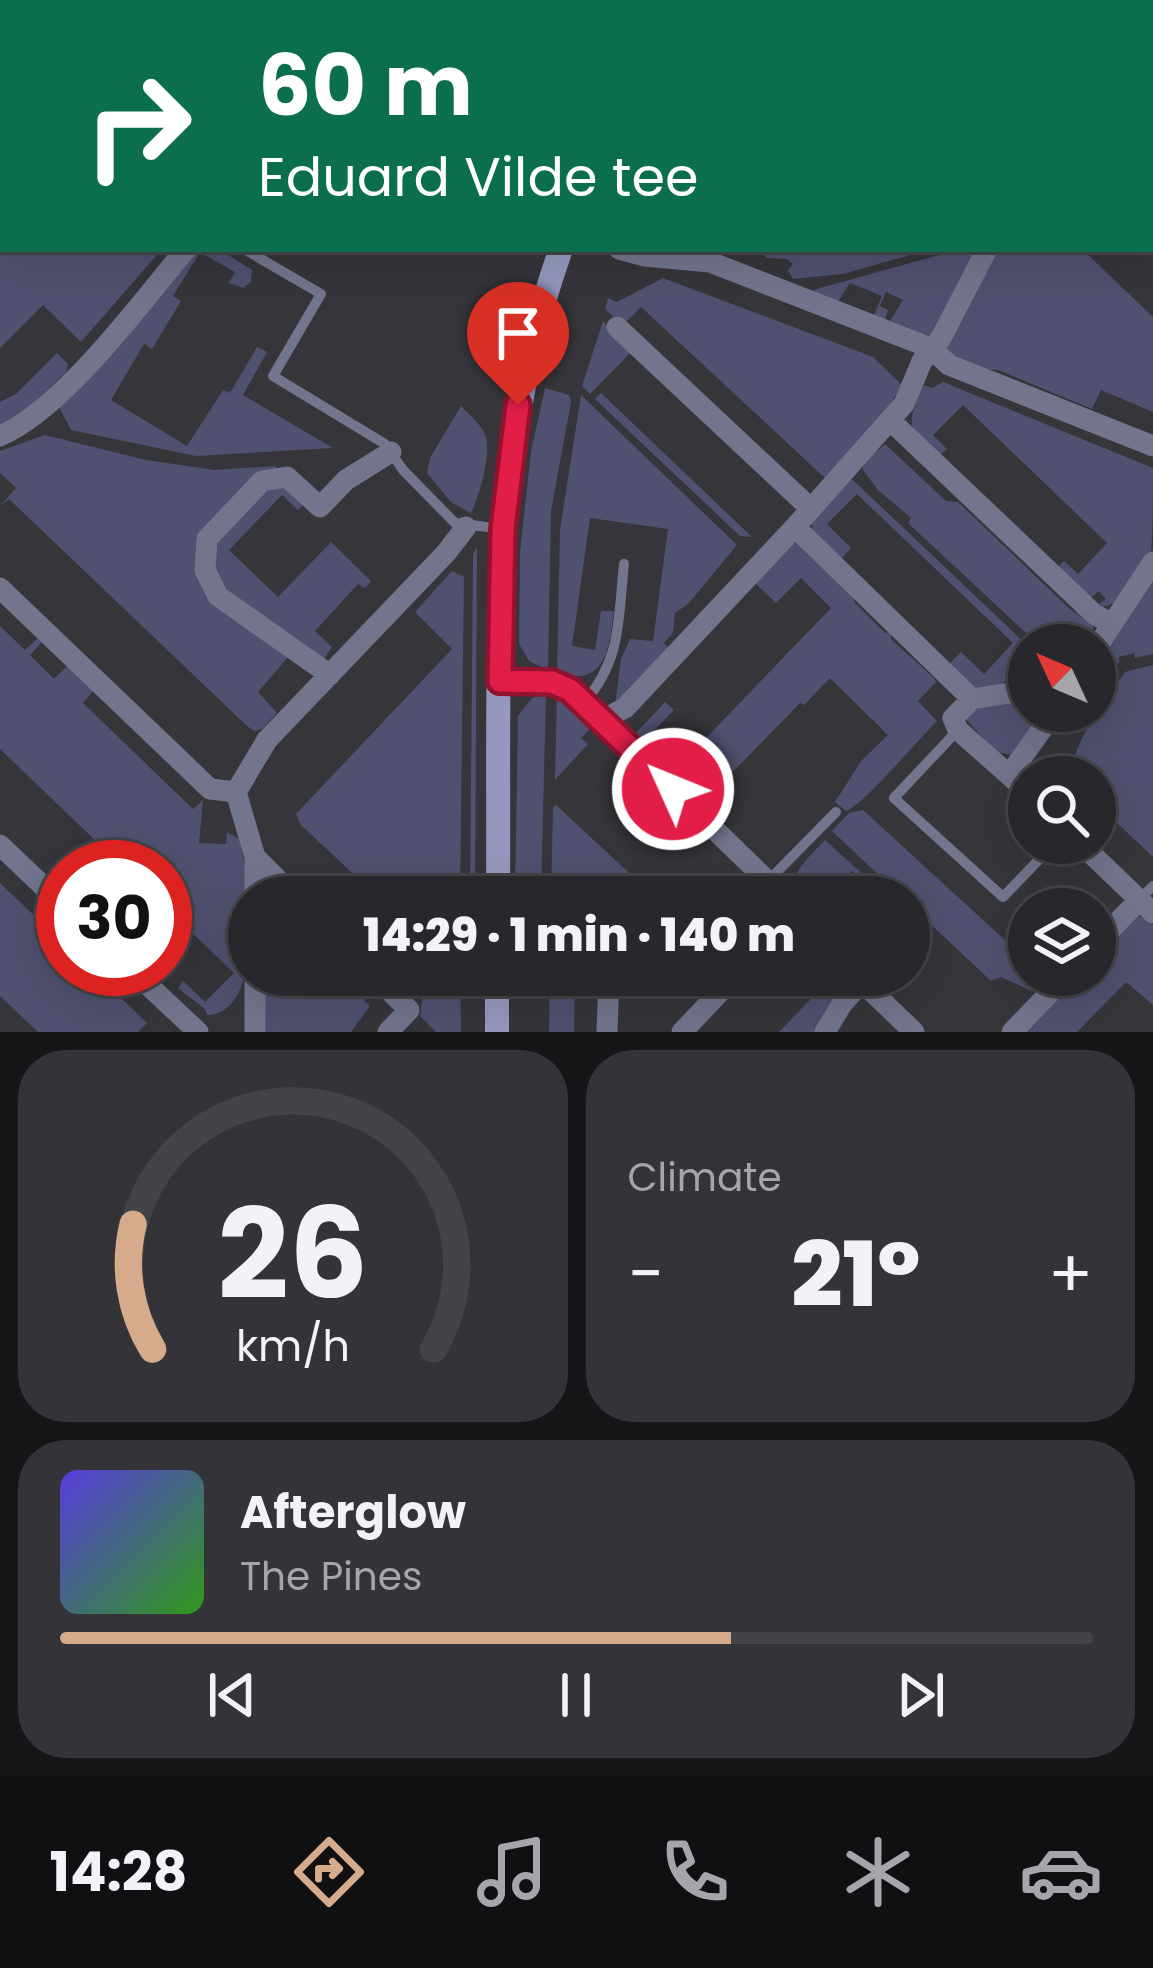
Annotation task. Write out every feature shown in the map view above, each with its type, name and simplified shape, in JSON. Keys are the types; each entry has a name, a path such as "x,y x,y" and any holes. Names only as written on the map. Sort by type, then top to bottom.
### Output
{"street":[{"path":"0,436 33,418 183,252"},
{"path":"498,876 503,529 523,380 540,307 560,252"},
{"path":"630,252 710,262 932,348 949,365 1153,446"},
{"path":"602,720 625,708 891,421 985,252"},
{"path":"617,327 809,507"},
{"path":"891,421 1094,614 1112,624 1153,562"},
{"path":"330,674 218,596 205,570 207,539 262,482 286,477 320,507 346,480 391,452"},
{"path":"255,876 255,857 236,792 267,740 446,553 466,526"},
{"path":"795,527 972,699"},
{"path":"0,588 210,789 236,792"},
{"path":"500,681 552,682 570,690 763,876"},
{"path":"1008,693 972,699 953,718 958,730 1008,774"},
{"path":"0,845 36,879"},
{"path":"255,857 274,876"},
{"path":"1105,864 1148,900 1116,928"},
{"path":"159,996 197,1032"},
{"path":"255,996 255,1032"},
{"path":"388,1032 409,1010 395,996"},
{"path":"497,996 497,1032"},
{"path":"607,1032 608,996"},
{"path":"682,1032 716,996"},
{"path":"825,1032 848,996"},
{"path":"877,996 914,1032"},
{"path":"1012,1032 1047,996"}],"lane":[{"path":"249,252 321,294 273,376 368,432 455,523 503,529"},
{"path":"584,703 615,656 624,564"},
{"path":"958,730 894,798 1003,897 1035,864"},
{"path":"786,876 836,812"}],"shaded area":[{"path":"0,252 159,252 81,342 43,305 0,348"},
{"path":"200,252 173,296 181,301 152,349 144,344 111,400 187,446 223,390 230,393 257,347 267,352 243,395 333,448 196,456 71,430 59,407 192,254"},
{"path":"200,252 224,252 252,270 244,288 229,283 235,272"},
{"path":"761,252 920,252 843,274 793,279 788,270 793,264 787,259 767,258"},
{"path":"950,252 977,252 938,330 930,336 890,321 903,300 886,292 880,306 888,310 885,320 874,315 882,296 850,283 838,302 809,291"},
{"path":"995,252 1085,252 1153,317 1153,412 1101,390 1092,409 998,370 979,369 946,352 945,345"},
{"path":"663,278 873,357 902,385 884,415 826,479 641,307 623,325 605,309 608,298 617,302"},
{"path":"603,321 633,350 590,394 582,386"},
{"path":"57,353 68,364 66,372 33,404 0,425 0,402 16,394"},
{"path":"943,382 1153,468 1151,553 1137,582 1123,597 1095,607 1106,599 1099,591 1088,600 1056,569 1064,561 1078,574 1107,543 963,405 933,435 947,449 938,457 920,439 912,418 923,385 932,388"},
{"path":"545,388 569,395 571,402 551,511 548,670 529,661 519,644 520,552 531,451"},
{"path":"601,393 752,537 740,536 595,399"},
{"path":"581,395 737,545 675,613 673,633 664,643 671,651 615,705 621,659 630,639 653,641 668,529 590,518 572,646 595,650 601,611 614,611 610,638 596,669 586,675 557,673 560,530"},
{"path":"461,406 482,428 487,445 471,513 452,503 427,473 430,458"},
{"path":"45,435 146,460 214,470 276,466 201,536 208,595 289,656 258,692 277,713 262,729 247,726 9,499 0,506 16,488 0,473 0,451"},
{"path":"885,444 946,501 958,502 1091,624 1016,624 908,523 911,518 878,490 863,470 863,462"},
{"path":"846,480 853,480 1008,627 1008,638 857,494 827,524 851,548 839,561 813,535 811,515"},
{"path":"266,486 285,486 304,504 298,510 282,495 229,550 278,597 331,542 371,581 365,588 358,584 315,631 332,647 322,662 217,582 212,547"},
{"path":"797,543 850,589 855,603 885,633 891,631 891,639 934,678 936,682 918,701 937,721 846,811 835,802 861,761 888,735 830,678 721,784 732,796 725,805 695,801 619,724 621,718 636,733 665,702 674,710 650,735 681,764 831,608 801,578 776,603 753,581 790,544"},
{"path":"477,547 475,876 470,876 473,554"},
{"path":"452,571 464,577 460,876 356,876 301,825 296,814 452,649 415,612"},
{"path":"1153,577 1153,654 1135,658 1134,653 1119,657 1116,664 1116,635"},
{"path":"0,626 25,650 39,637 43,641 30,655 54,679 68,665 94,690 83,703 193,809 203,800 199,843 226,844 227,832 239,839 246,876 228,876 228,967 192,933 192,840 95,840 0,749"},
{"path":"1008,648 1008,677 998,689 978,690 948,665 961,652 984,674"},
{"path":"1153,665 1153,857 1116,822 1116,756 1075,756 1085,732 1116,732 1116,685 1125,672"},
{"path":"546,692 542,876 515,876 518,716 532,698"},
{"path":"557,693 601,729 596,734 590,729 581,738 588,744 555,780"},
{"path":"1008,700 1008,732 1029,732 1012,755 995,752 966,719 969,712"},
{"path":"556,805 632,876 551,876"},
{"path":"863,810 1008,943 1008,980 991,981 930,924 930,876 880,876 832,831 849,813"},
{"path":"825,840 865,876 852,871 847,876 796,876"},
{"path":"0,883 36,917 36,996 119,996 147,1023 138,1032 38,1032 0,996"},
{"path":"1140,916 1153,925 1153,1005 1126,982 1116,992 1116,933 1132,917"},
{"path":"228,979 228,996 236,996 226,1008 207,1015 188,996 192,990 205,1002"},
{"path":"263,996 364,996 370,1006 351,1032 259,1032"},
{"path":"460,996 461,1032 436,1032 420,1016 422,1000"},
{"path":"550,996 575,996 574,1032 549,1032"},
{"path":"814,996 837,996 819,1032 779,1032"},
{"path":"1055,996 1112,996 1077,1032 1020,1032"}],"route":[{"path":"518,405 503,529 500,681 552,682 570,690 673,789"}]}
